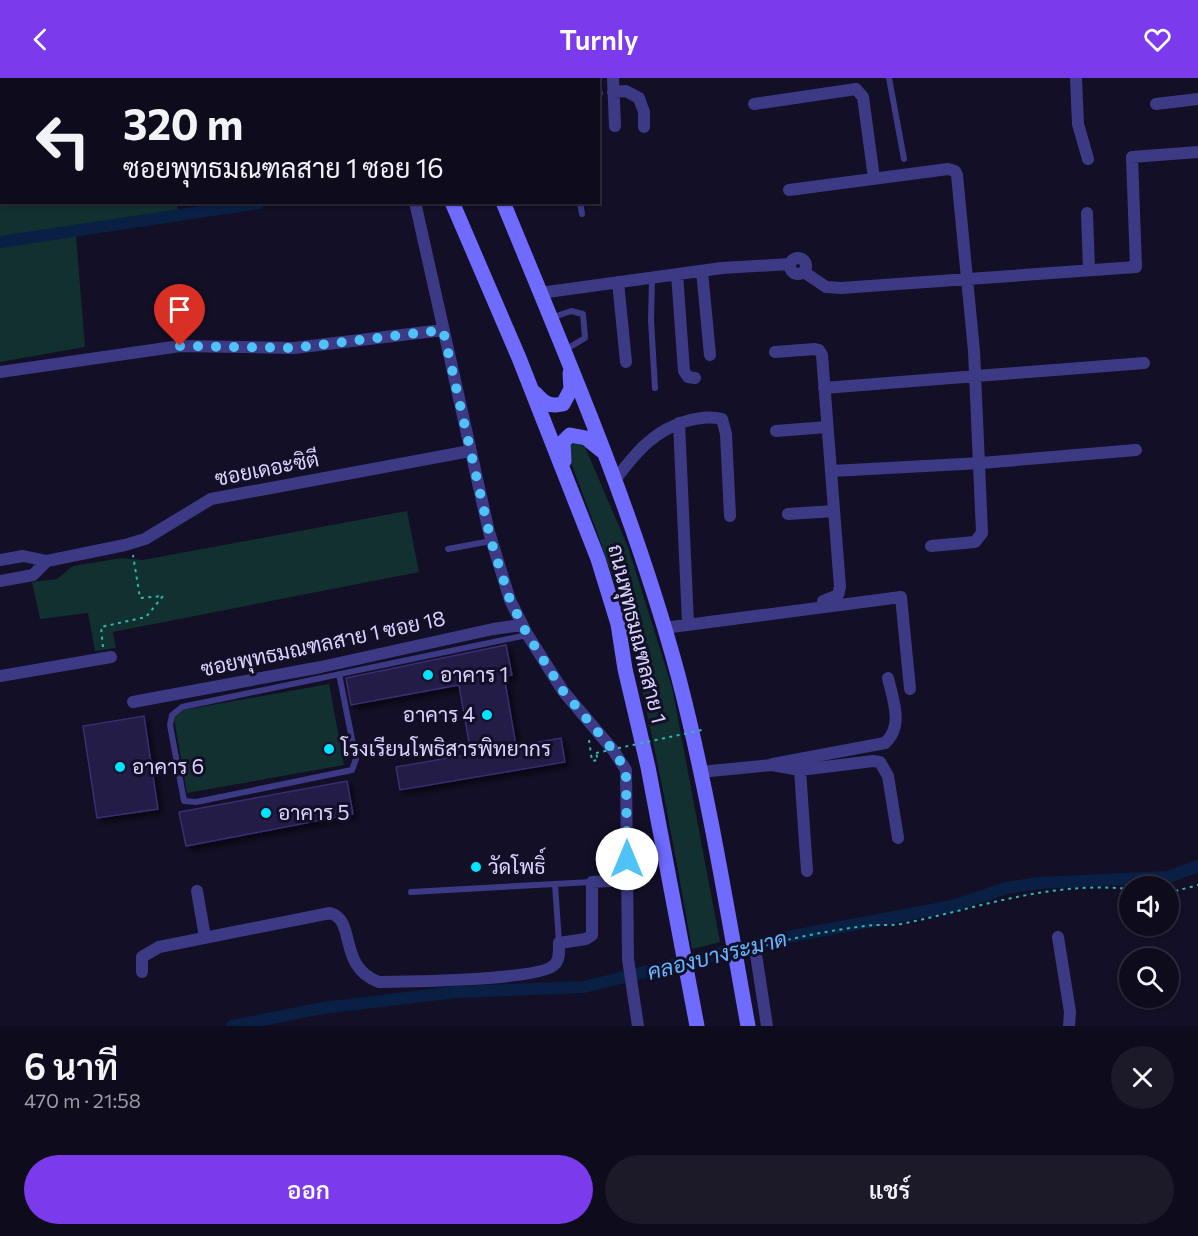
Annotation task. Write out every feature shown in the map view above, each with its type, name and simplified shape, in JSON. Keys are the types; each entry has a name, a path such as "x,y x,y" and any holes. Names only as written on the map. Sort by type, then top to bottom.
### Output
{"main road":[{"name":"ถนนพุทธมณฑลสาย 1","path":"453,204 566,473 598,559 618,624 625,669 648,767 697,1026"},
{"name":"ถนนพุทธมณฑลสาย 1","path":"504,204 615,480 664,628 700,772 748,1026"},
{"path":"533,390 544,403 553,406 563,404 571,389 566,356"},
{"path":"566,473 563,442 570,435 586,438 604,452"}],"street":[{"path":"612,78 615,126"},
{"path":"1076,78 1078,124 1088,159"},
{"path":"754,104 856,89 863,97 874,178"},
{"path":"613,92 626,91 639,98 644,112 644,127"},
{"path":"1156,104 1198,99"},
{"path":"540,293 754,264 790,264 795,274 804,272 826,287 841,288 1136,267 1132,157 1198,152"},
{"path":"789,190 948,169 955,171 959,185 976,376 981,463 980,539 931,546"},
{"path":"415,204 491,541 510,600 525,630 563,691 626,770 628,959 638,1026"},
{"path":"1087,213 1089,270"},
{"path":"702,271 711,356"},
{"path":"677,274 684,371 688,377 695,378"},
{"path":"618,282 626,362"},
{"path":"0,372 180,346 294,348 443,330"},
{"path":"776,352 819,350 824,388 840,587 838,595 833,599 807,604"},
{"path":"824,388 1144,363"},
{"path":"615,480 654,435 679,423 705,417 722,419 726,434 730,516"},
{"path":"679,423 688,623"},
{"path":"776,431 827,427"},
{"path":"832,471 981,463 1136,450"},
{"name":"ซอยเดอะซิตี","path":"0,560 23,556 47,561 131,543 145,539 211,499 470,451"},
{"path":"788,514 834,511"},
{"name":"ซอยเดอะซิตี","path":"0,581 33,575 47,561"},
{"path":"664,628 688,623 901,597 910,689"},
{"name":"ซอยพุทธมณฑลสาย 1 ซอย 18","path":"133,702 321,667 493,629 525,630"},
{"path":"0,676 108,658"},
{"path":"700,772 772,765 885,742 892,736 897,726 888,678"},
{"path":"772,765 800,771 873,760 880,762 888,776 898,838"},
{"path":"626,770 648,767"},
{"path":"800,771 807,871"},
{"path":"142,972 142,957 146,952 205,937 330,913 336,915 344,924 358,970 366,977 379,982 466,979 539,972 555,965 559,957 559,943 586,939 592,935 592,882 627,880"},
{"path":"196,891 205,937"},
{"path":"1058,937 1070,1012 1069,1026"},
{"path":"755,948 767,1026"}],"lane":[{"path":"889,78 904,159"},
{"path":"580,204 582,214"},
{"path":"652,277 651,320 655,388"},
{"path":"551,318 571,311 583,314 585,338 566,356"},
{"path":"448,549 491,541"},
{"path":"339,674 356,759 352,770 196,802 184,801 170,725 176,711 192,704 339,674 525,630"},
{"path":"411,892 592,882"},
{"path":"555,884 559,943"}],"path":[{"path":"108,658 101,627 146,617 163,596 140,598 131,543"},
{"path":"598,733 589,741 592,761 598,760 596,753 702,730"},
{"path":"1179,890 1198,885"},
{"path":"755,948 820,933 876,924 897,925 1033,892 1090,887 1119,888"}],"green space":[{"path":"0,204 177,204 179,221 76,236 85,347 0,362"},
{"path":"575,442 585,447 628,547 672,687 720,942 692,949 662,786 626,623 607,560 568,455 570,444"},
{"path":"407,511 419,572 113,632 116,648 95,651 88,613 40,619 32,582 57,579 73,566 122,558 143,560"},
{"path":"329,684 344,765 187,793 173,712"}],"building":[{"path":"506,645 512,675 504,676 516,746 561,738 565,762 400,790 396,767 471,754 459,685 351,705 346,678"},
{"name":"อาคาร 6","path":"144,716 158,809 97,818 83,726"},
{"name":"อาคาร 5","path":"347,781 353,814 186,846 179,812"}],"waterway":[{"path":"0,242 252,204"},
{"name":"คลองบางระมาด","path":"232,1026 323,1008 456,992 584,987 777,939 953,906 1006,888 1038,883 1168,877 1198,866"}],"place":[{"name":"อาคาร 1","path":"428,675"},
{"name":"อาคาร 4","path":"487,715"},
{"name":"โรงเรียนโพธิสารพิทยากร","path":"329,749"},
{"name":"อาคาร 6","path":"120,767"},
{"name":"อาคาร 5","path":"266,813"},
{"name":"วัดโพธิ์","path":"476,867"}],"route":[{"path":"180,346 265,349 320,347 414,332 443,330 491,541 510,600 527,634 563,691 613,750 626,770 627,859"}]}
